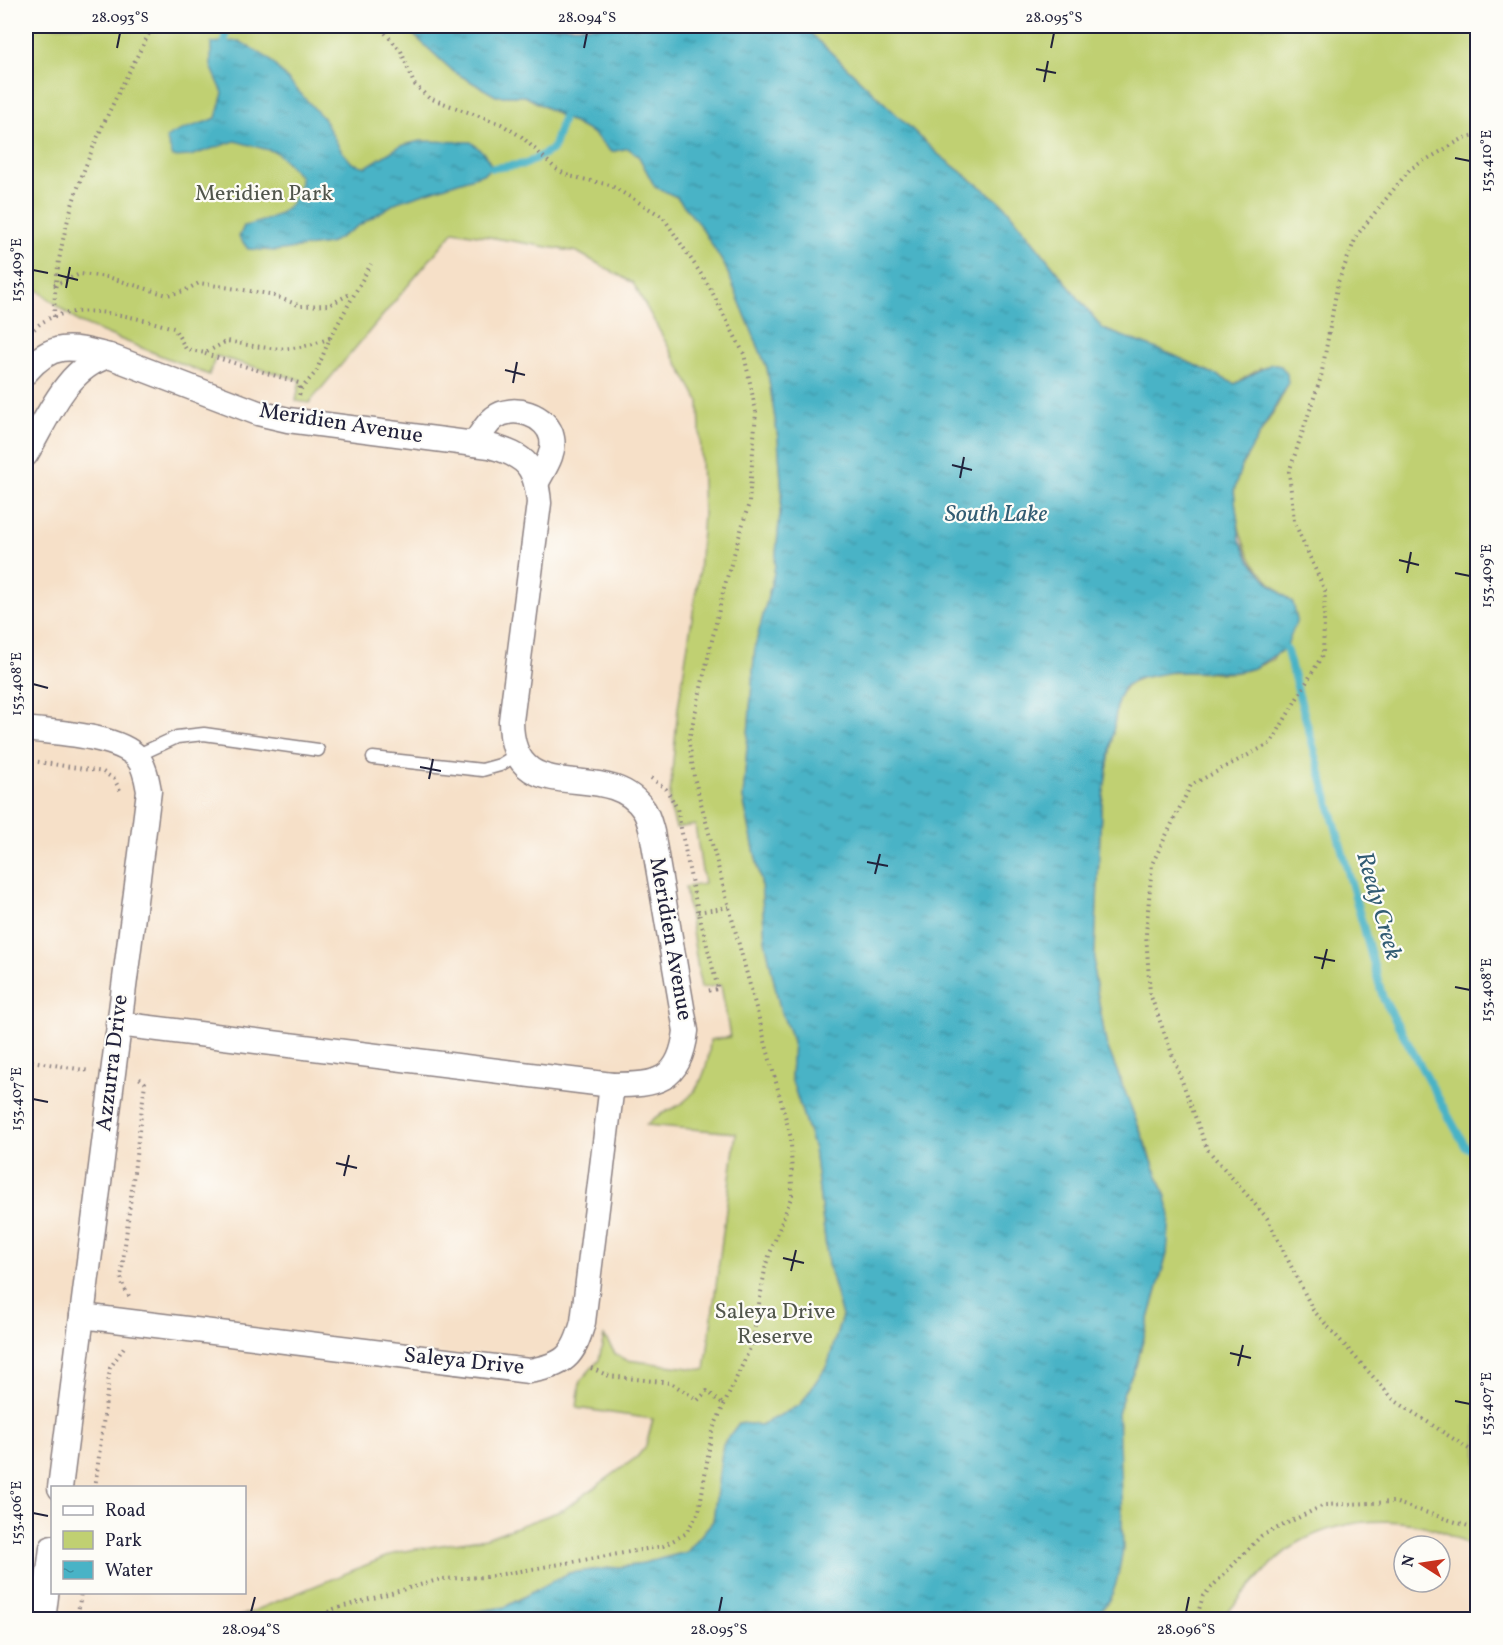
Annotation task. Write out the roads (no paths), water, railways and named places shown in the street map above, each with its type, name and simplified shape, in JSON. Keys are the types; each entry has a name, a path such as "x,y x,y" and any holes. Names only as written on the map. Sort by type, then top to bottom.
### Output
{"street":[{"name":"Meridien Avenue","path":"26,372 48,352 61,347 109,356 258,413 288,420 474,444 511,452 529,464 537,482"},
{"path":"26,454 73,378 94,360 109,356"},
{"path":"474,444 494,417 510,411 527,412 542,422 552,436 552,455 537,482 539,503 511,721 511,739 516,755"},
{"path":"26,729 116,743 136,756"},
{"name":"Meridien Avenue","path":"118,1024 612,1084 646,1085 670,1074 684,1054 686,1031 682,996 652,832 645,811 630,795 611,786 536,774 524,766 516,755"},
{"name":"Azzurra Drive","path":"60,1486 149,791 145,773 136,756"},
{"name":"Saleya Drive","path":"82,1316 529,1371 551,1368 568,1358 578,1340 583,1322 612,1084"},
{"path":"43,1620 51,1556"}],"lane":[{"path":"136,756 177,737 204,734 318,750"},
{"path":"373,758 482,770 500,765 516,755"}],"water":[{"name":"South Lake","path":"404,26 803,26 939,155 1004,205 1103,329 1173,355 1235,384 1271,364 1281,366 1287,374 1288,384 1241,467 1234,491 1240,540 1250,561 1269,583 1293,603 1297,620 1286,648 1254,668 1236,672 1171,672 1136,679 1124,687 1118,699 1101,810 1094,974 1106,1043 1166,1197 1170,1216 1167,1254 1136,1366 1124,1391 1118,1414 1123,1548 1119,1569 1111,1597 1091,1619 427,1619 505,1607 568,1573 636,1565 687,1552 713,1521 723,1444 739,1423 761,1425 800,1405 828,1364 842,1316 828,1264 814,1149 791,1078 793,1041 780,1009 765,940 761,881 743,798 755,646 774,573 782,494 778,438 767,368 725,266 701,227 677,197 655,187 639,157 628,148 611,152 594,134 525,96 496,96 454,72"},
{"path":"239,41 268,58 323,118 341,150 352,163 366,167 400,146 420,141 471,142 484,153 493,168 483,174 397,202 329,244 275,251 248,249 239,237 244,226 274,216 290,205 296,197 300,176 276,152 235,141 190,156 173,157 166,138 178,131 216,118 223,93 211,66 211,43"}],"waterway":[{"path":"225,42 226,26"},
{"path":"493,168 526,164 553,149 563,118"},
{"name":"Reedy Creek","path":"1286,648 1383,998 1465,1146 1478,1154"}],"park label":[{"name":"Meridien Park","path":"264,194"},
{"name":"Saleya Drive Reserve","path":"775,1324"}]}
